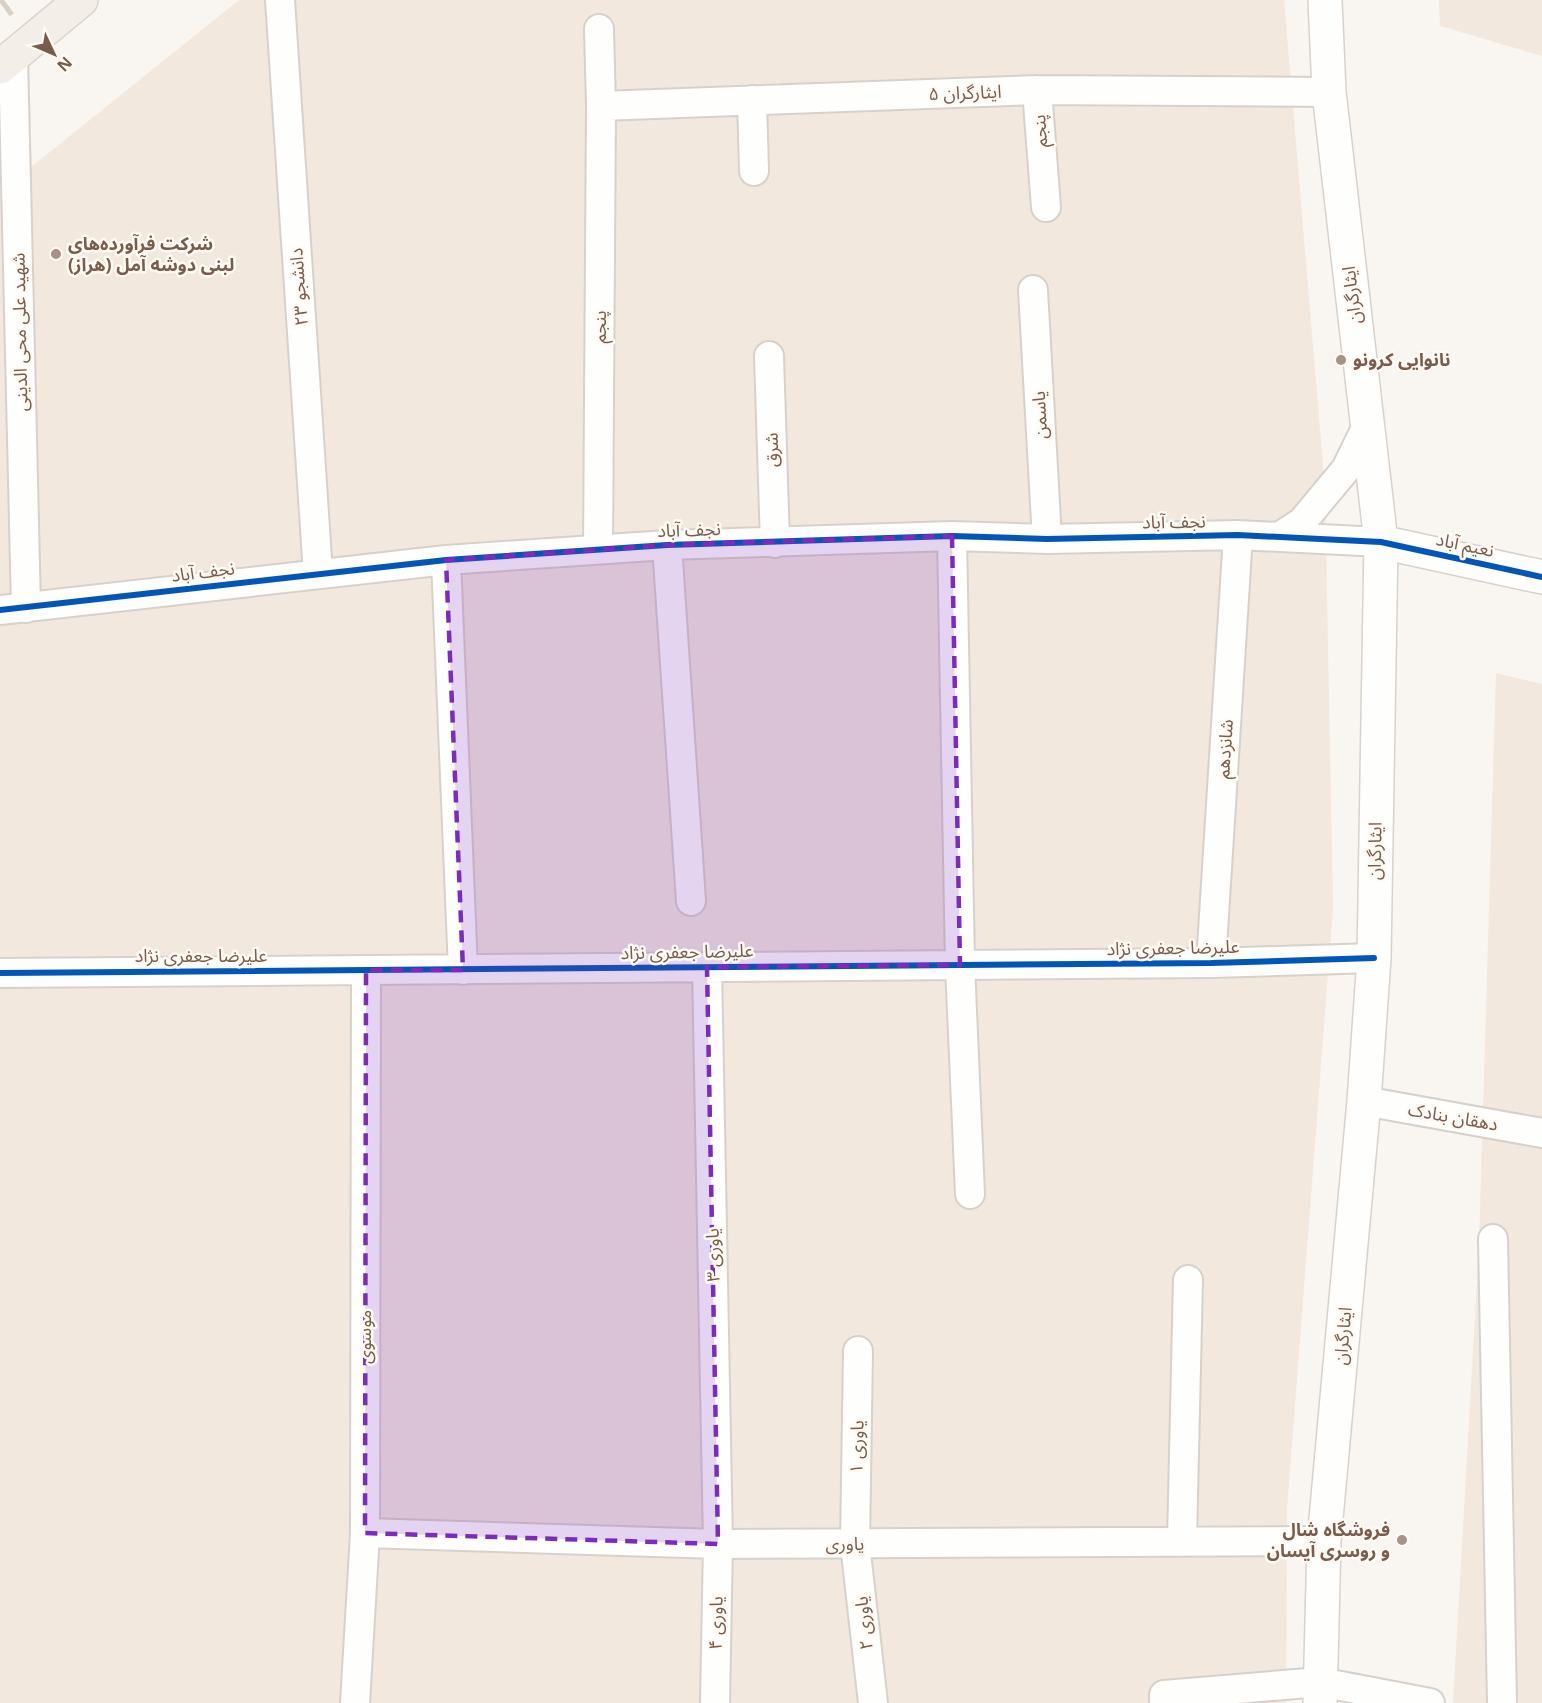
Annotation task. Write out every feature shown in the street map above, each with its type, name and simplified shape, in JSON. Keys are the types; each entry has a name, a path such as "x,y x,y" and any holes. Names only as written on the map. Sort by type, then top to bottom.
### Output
{"main road":[{"path":"7,62 81,0"},
{"name":"ایثارگران","path":"1320,1692 1324,1540 1364,1101 1374,958 1381,542 1329,92 1325,0"},
{"name":"نعیم آباد","path":"1381,542 1542,577"}],"street":[{"name":"دانشجو ۲۳","path":"280,0 318,574"},
{"name":"پنجم","path":"598,549 601,106 599,29"},
{"name":"شهید علی محی الدینی","path":"7,62 13,609"},
{"name":"ایثارگران ۵","path":"601,106 1037,90 1329,92"},
{"name":"پنجم","path":"1037,90 1046,207"},
{"path":"752,100 754,171"},
{"name":"یاسمن","path":"1033,290 1047,539"},
{"name":"شرق","path":"769,356 775,543"},
{"path":"1279,537 1302,522 1346,469 1367,426"},
{"name":"نجف آباد","path":"13,609 446,560 667,545 952,536 1047,539 1238,535 1381,542"},
{"name":"شانزدهم","path":"1211,963 1238,535"},
{"path":"952,536 960,965 970,1194"},
{"path":"667,545 691,901"},
{"path":"446,560 463,969"},
{"name":"علیرضا جعفری نژاد","path":"0,973 1211,963 1374,958"},
{"name":"یاوری ۳","path":"707,967 718,1544"},
{"name":"موسوی","path":"355,1703 365,1533 366,970"},
{"name":"دهقان بنادک","path":"1364,1101 1542,1133"},
{"path":"1493,1239 1502,1703"},
{"path":"1182,1541 1188,1280"},
{"name":"یاوری ۱","path":"855,1544 858,1350"},
{"name":"یاوری","path":"365,1533 718,1544 1324,1540"},
{"name":"یاوری ۴","path":"715,1703 718,1544"},
{"name":"یاوری ۲","path":"855,1544 873,1703"},
{"path":"1164,1703 1164,1695 1320,1692 1430,1703"}],"highlighted area":[{"path":"952,536 960,965 707,967 718,1544 365,1533 366,970 463,970 446,560 667,545"}],"shaded area":[{"path":"239,0 1284,0 1325,490 1333,908 1287,1509 1286,1703 0,1703 0,192"},
{"path":"1439,0 1542,0 1542,56 1440,26"},
{"path":"1496,673 1542,684 1542,1703 1453,1703 1479,1246"}],"tunnel":[{"path":"0,3 4,0"}],"cycle path":[{"path":"0,610 446,560 667,545 952,536 1047,539 1238,535 1381,542 1542,577"},
{"path":"0,973 1211,963 1374,958"}],"place":[{"name":"شرکت فرآورده‌های لبنی دوشه آمل (هراز)","path":"56,254"},
{"name":"نانوایی کرونو","path":"1341,360"},
{"name":"فروشگاه شال و روسری آیسان","path":"1402,1540"}]}
